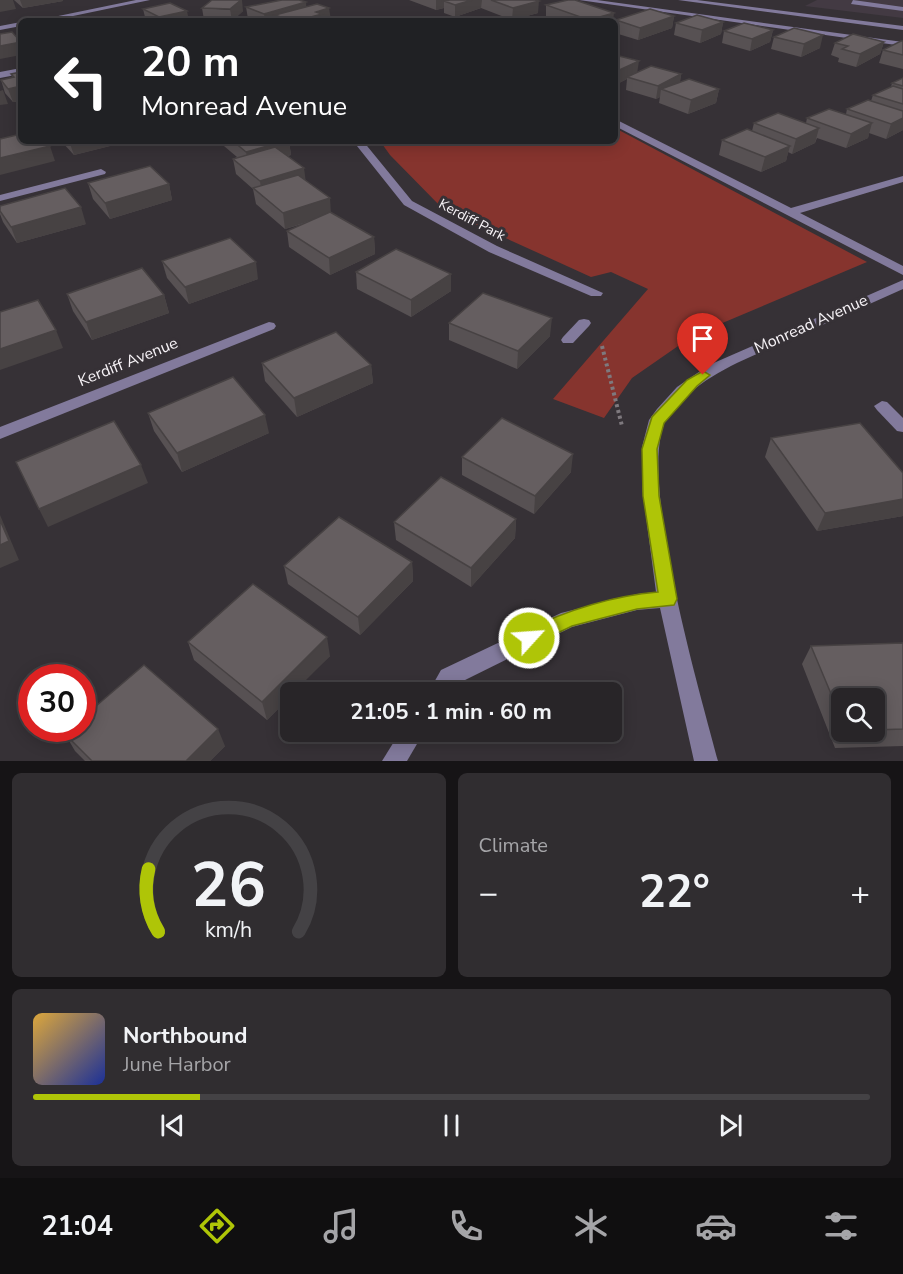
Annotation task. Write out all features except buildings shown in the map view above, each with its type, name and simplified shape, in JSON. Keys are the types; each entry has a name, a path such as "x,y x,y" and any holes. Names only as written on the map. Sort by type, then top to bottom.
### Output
{"street":[{"path":"54,18 147,0"},
{"path":"582,0 903,44"},
{"path":"681,0 903,27"},
{"path":"858,0 853,3 903,9"},
{"path":"0,28 18,25"},
{"path":"0,75 18,72"},
{"path":"618,124 903,271"},
{"name":"Kerdiff Park","path":"360,144 408,203 493,249 597,293"},
{"path":"0,198 101,172"},
{"path":"791,212 903,179"},
{"name":"Monread Avenue","path":"706,761 668,599 651,496 649,449 657,421 692,383 714,368 903,284"},
{"path":"568,340 584,323"},
{"name":"Kerdiff Avenue","path":"0,432 269,326"},
{"path":"882,406 903,427"},
{"path":"446,682 449,677 568,619 637,602 668,599"},
{"path":"394,761 406,742"}],"path":[{"path":"600,340 622,427"}],"shaded area":[{"path":"817,0 903,0 903,18 805,6"},
{"path":"618,130 867,262 694,335 632,378 604,418 553,399 648,289 611,272 591,277 444,210 382,144 618,144"}],"route":[{"path":"529,638 568,619 637,602 668,599 651,496 649,449 657,421 692,383 703,375"}]}
